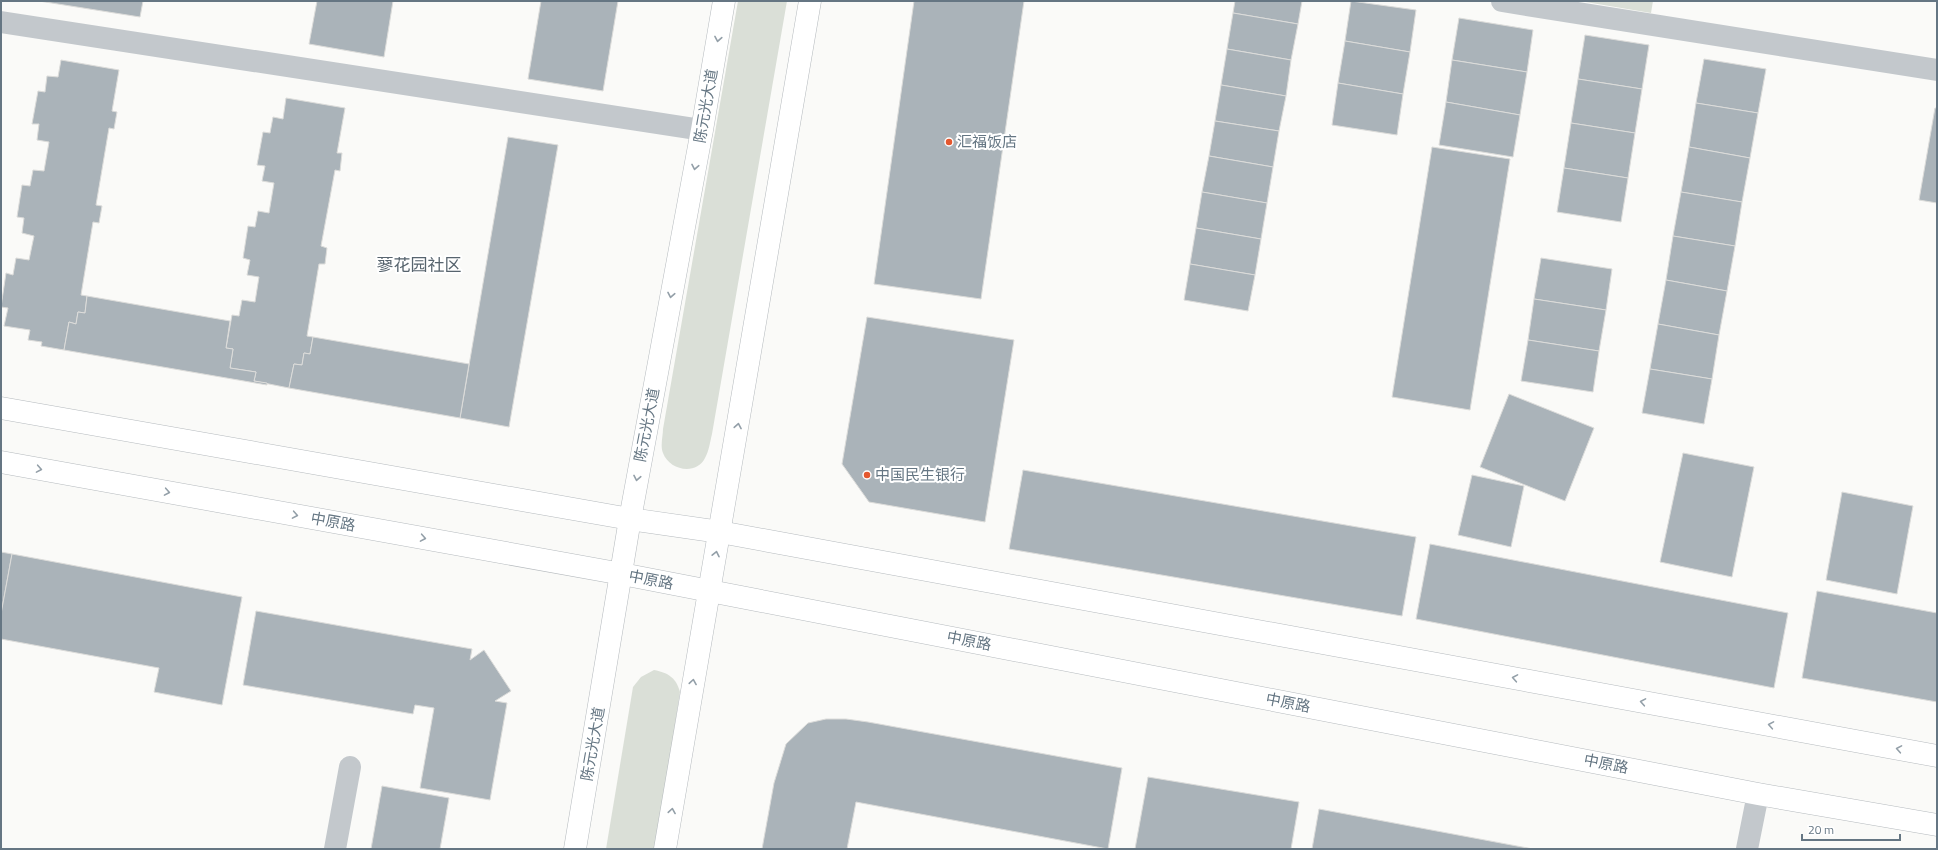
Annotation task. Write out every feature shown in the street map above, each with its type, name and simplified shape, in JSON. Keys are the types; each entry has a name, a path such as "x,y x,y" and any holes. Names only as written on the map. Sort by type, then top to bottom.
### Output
{"main road":[{"name":"陈元光大道","path":"575,849 630,519 702,130 724,1"},
{"path":"666,849 708,591 720,532 810,1"},
{"path":"1,408 630,519 720,532 1937,756"},
{"name":"中原路","path":"1,462 622,574 1758,794 1937,825"}],"street":[{"path":"1502,1 1937,70"},
{"path":"1,22 702,130"},
{"path":"335,849 350,767"},
{"path":"1747,849 1758,794"}],"shaded area":[{"path":"738,1 787,1 710,443 705,458 701,464 689,469 683,469 677,467 666,459 663,453 663,429"},
{"path":"1580,1 1653,1 1651,13"},
{"path":"654,670 671,677 676,683 680,692 656,849 606,849 633,687 641,677"}],"building":[{"path":"39,1 143,1 140,17"},
{"path":"317,1 393,1 384,57 309,44"},
{"path":"541,1 618,1 603,91 528,79"},
{"name":"汇福饭店","path":"914,1 1024,1 981,299 874,284"},
{"path":"1235,1 1302,1 1298,24 1233,13"},
{"path":"1351,1 1416,10 1410,52 1345,41"},
{"path":"1233,13 1298,24 1291,60 1227,49"},
{"path":"1459,18 1533,30 1527,72 1452,60"},
{"path":"1585,35 1649,45 1642,89 1578,79"},
{"path":"1345,41 1410,52 1403,94 1338,83"},
{"path":"1227,49 1291,60 1286,96 1221,85"},
{"path":"1704,59 1766,69 1758,113 1696,103"},
{"path":"61,60 119,70 112,111 117,112 114,129 109,128 96,205 102,206 99,223 93,222 81,295 87,296 85,313 78,312 76,324 69,322 64,350 41,346 42,342 28,340 30,330 4,326 8,308 1,307 6,273 13,275 16,258 29,260 34,236 22,233 24,218 17,217 22,185 30,186 33,170 44,171 49,142 37,140 39,124 32,124 38,91 45,92 47,76 58,77"},
{"path":"1452,60 1527,72 1520,115 1446,102"},
{"path":"1578,79 1642,89 1635,133 1571,123"},
{"path":"1338,83 1403,94 1397,135 1332,125"},
{"path":"1221,85 1286,96 1279,131 1215,121"},
{"path":"286,98 345,108 337,153 342,153 340,171 335,170 321,246 327,248 325,264 319,264 307,336 313,337 310,354 304,353 302,365 294,364 289,388 254,381 256,372 230,368 233,349 226,348 232,315 239,316 242,300 255,302 259,277 247,275 250,260 243,258 248,226 255,227 258,211 269,213 274,183 262,181 265,166 257,165 263,132 270,133 273,117 283,119"},
{"path":"1446,102 1520,115 1513,157 1439,145"},
{"path":"1696,103 1758,113 1750,158 1689,147"},
{"path":"1935,108 1937,108 1937,203 1919,200"},
{"path":"1215,121 1279,131 1273,167 1209,156"},
{"path":"1571,123 1635,133 1628,178 1564,168"},
{"path":"508,137 558,145 509,427 460,418"},
{"path":"1432,147 1510,159 1470,410 1392,397"},
{"path":"1689,147 1750,158 1742,202 1681,192"},
{"path":"1209,156 1273,167 1267,203 1202,192"},
{"path":"1564,168 1628,178 1621,222 1557,212"},
{"path":"1202,192 1267,203 1261,239 1196,228"},
{"path":"1681,192 1742,202 1735,246 1673,236"},
{"path":"1196,228 1261,239 1255,275 1190,264"},
{"path":"1673,236 1735,246 1727,291 1666,280"},
{"path":"1541,258 1612,269 1606,310 1534,299"},
{"path":"1190,264 1255,275 1248,311 1184,300"},
{"path":"1666,280 1727,291 1719,335 1658,324"},
{"path":"87,296 230,321 226,348 233,349 230,368 256,372 254,381 267,383 267,385 64,350 69,322 76,324 78,312 85,313"},
{"path":"1534,299 1606,310 1599,351 1528,340"},
{"path":"867,317 1014,340 985,522 869,502 842,464"},
{"path":"1658,324 1719,335 1712,379 1650,369"},
{"path":"313,337 469,364 460,418 289,388 294,364 302,365 304,353 310,354"},
{"path":"1528,340 1599,351 1593,392 1521,381"},
{"path":"1650,369 1712,379 1704,424 1642,413"},
{"path":"1509,394 1594,428 1565,501 1480,467"},
{"path":"1683,453 1754,467 1732,577 1660,562"},
{"path":"1023,470 1416,537 1402,616 1009,549"},
{"path":"1472,475 1524,486 1511,547 1458,535"},
{"path":"1842,492 1913,506 1897,594 1826,580"},
{"path":"1430,544 1788,613 1774,688 1416,619"},
{"path":"1,552 12,554 1,614"},
{"path":"12,554 242,597 222,705 154,692 159,668 1,639 1,614"},
{"path":"1817,591 1937,613 1937,702 1802,678"},
{"path":"256,611 472,649 470,660 484,650 511,691 495,701 507,703 490,800 420,788 434,708 415,705 413,714 243,685"},
{"path":"826,719 846,719 868,722 1122,768 1108,849 856,802 847,849 762,849 774,783 786,744 808,723"},
{"path":"1148,777 1299,802 1291,849 1135,849"},
{"path":"382,786 449,798 440,849 371,849"},
{"path":"1319,809 1533,849 1312,849"}],"place":[{"name":"汇福饭店","path":"949,142"},
{"name":"中国民生银行","path":"867,475"}],"district":[{"name":"蓼花园社区","path":"419,265"}]}
